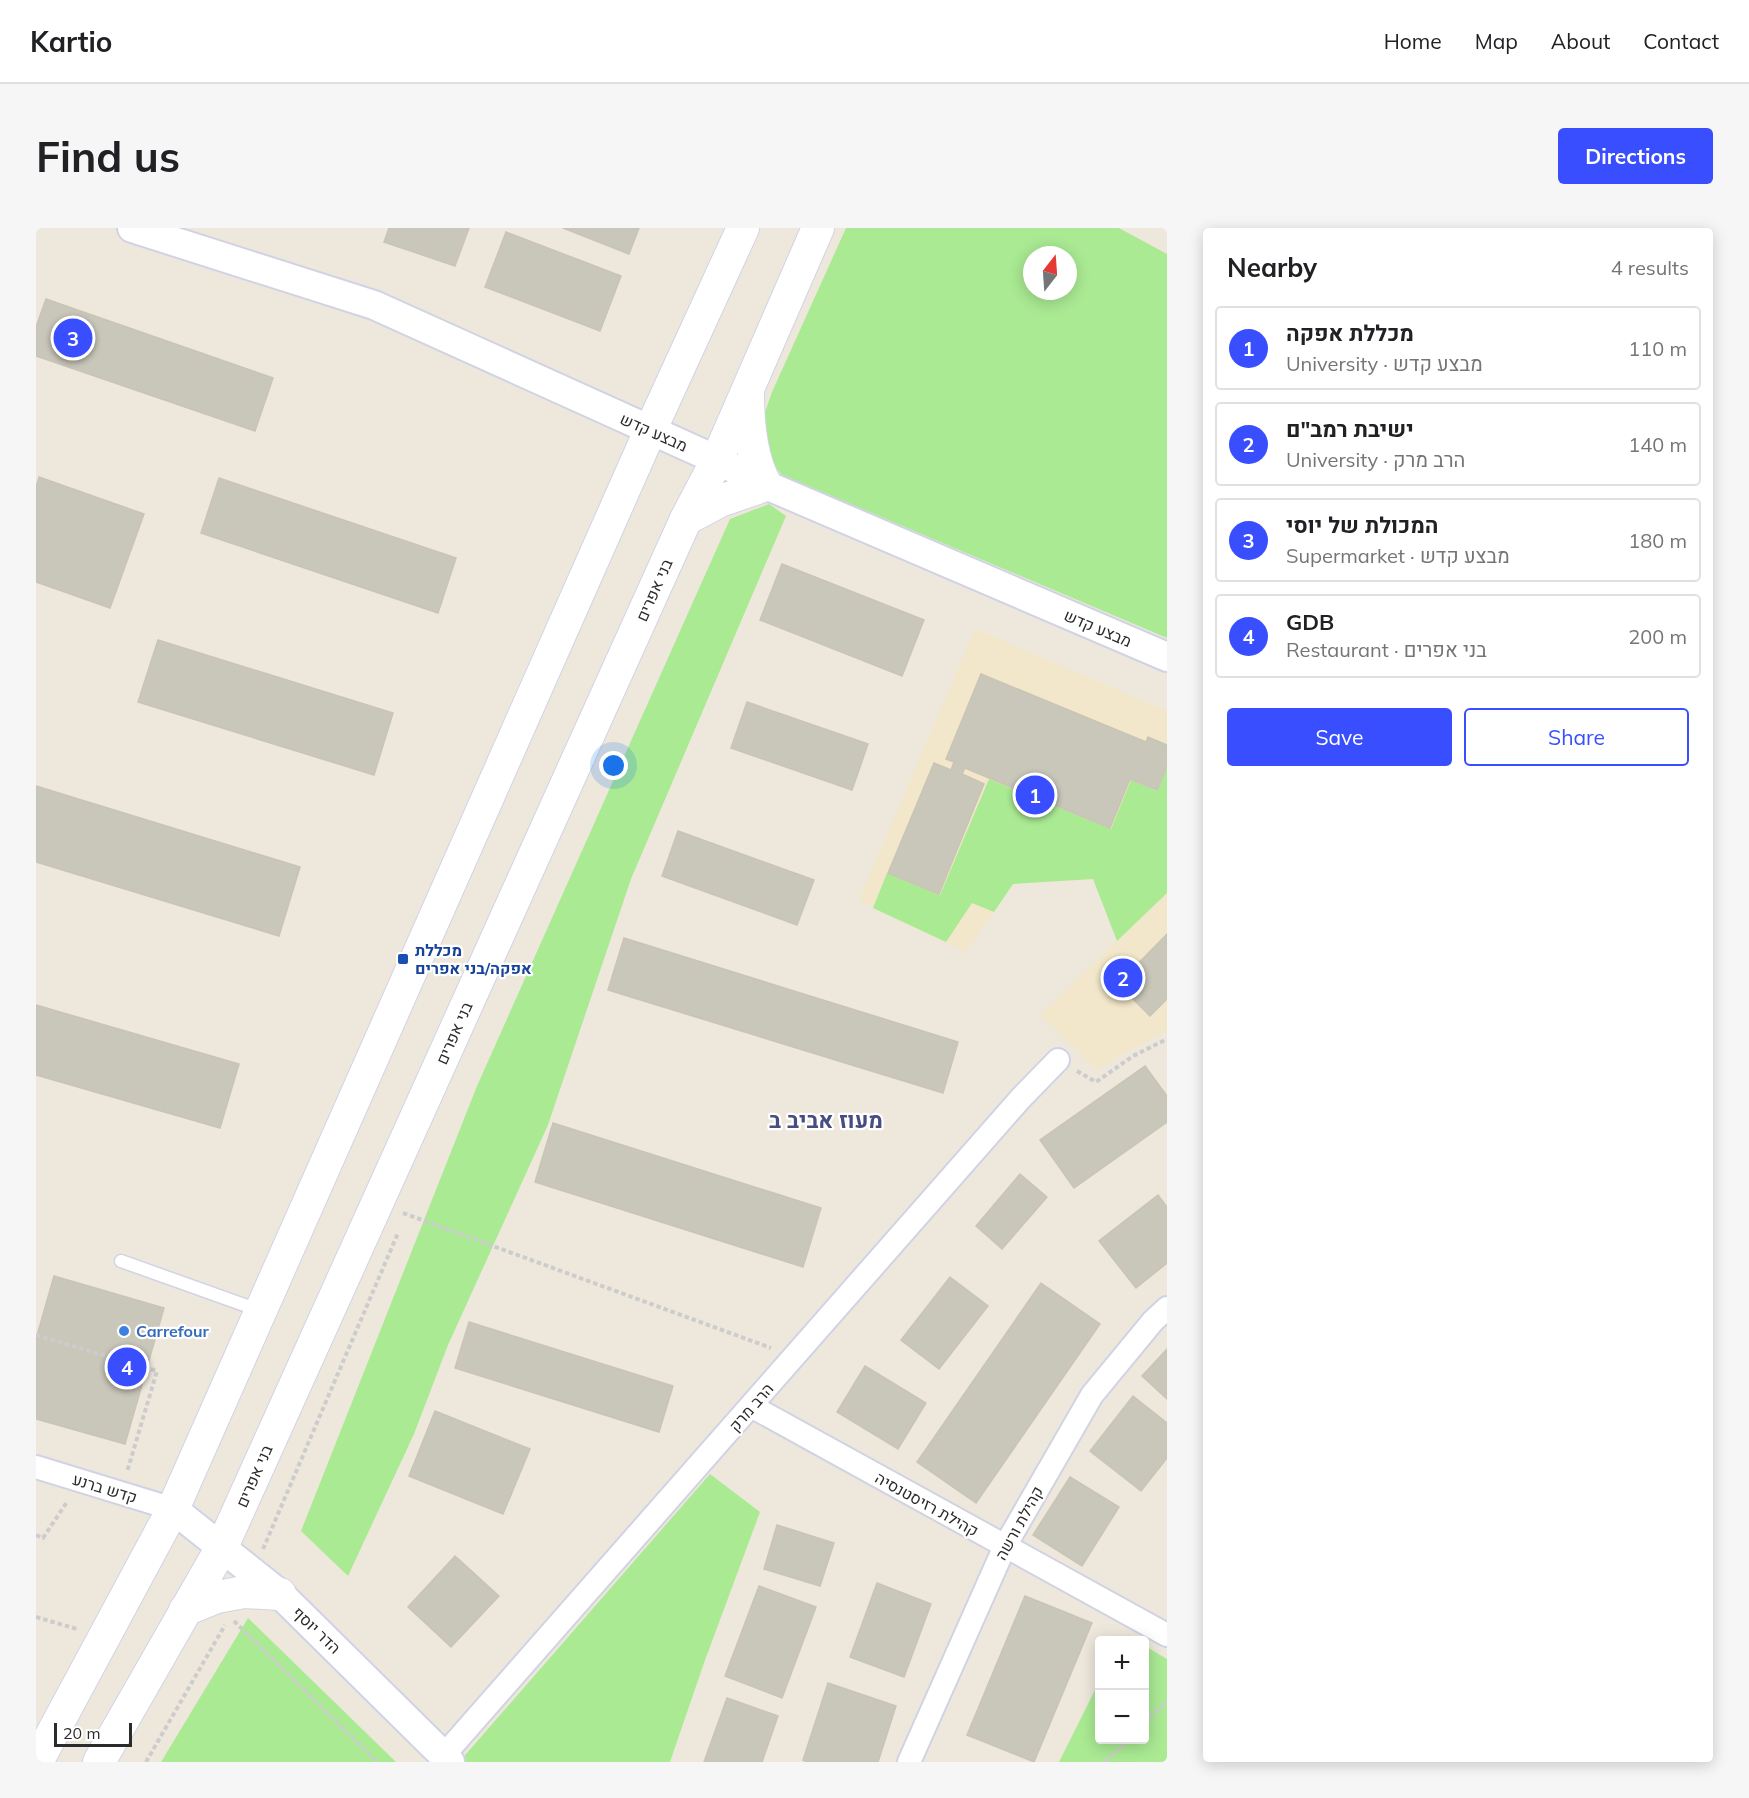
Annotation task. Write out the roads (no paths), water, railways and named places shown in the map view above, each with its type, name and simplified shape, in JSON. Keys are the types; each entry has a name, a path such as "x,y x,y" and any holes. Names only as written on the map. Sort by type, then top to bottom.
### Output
{"main road":[{"path":"37,1762 173,1509 650,430 743,228"},
{"name":"בני אפרים","path":"99,1762 222,1547 686,519 717,460 818,228"},
{"path":"686,519 720,501 766,485 761,476 748,424 748,389"},
{"path":"185,1610 217,1597 244,1592 280,1594"}],"street":[{"name":"מבצע קדש","path":"132,228 374,305 717,460 766,485 1167,657"},
{"name":"הרב מרק","path":"447,1758 794,1356 1021,1098 1058,1060"},
{"name":"קהילת ורשה","path":"909,1762 1005,1546 1092,1395 1152,1321 1167,1308"},
{"name":"קהילת רזיסטנסיה","path":"751,1406 1167,1635"},
{"name":"קדש ברנע","path":"36,1467 173,1509"},
{"name":"הדר יוסף","path":"173,1509 280,1594 447,1758"}],"lane":[{"path":"121,1261 261,1311"}],"place":[{"name":"המכולת של יוסי","path":"73,338"},
{"name":"מכללת אפקה","path":"1035,795"},
{"name":"מכללת אפקה/בני אפרים","path":"403,959"},
{"name":"ישיבת רמב\"ם","path":"1123,978"},
{"name":"Carrefour","path":"124,1331"},
{"name":"GDB","path":"127,1367"}],"district":[{"name":"מעוז אביב ב","path":"826,1120"}]}
